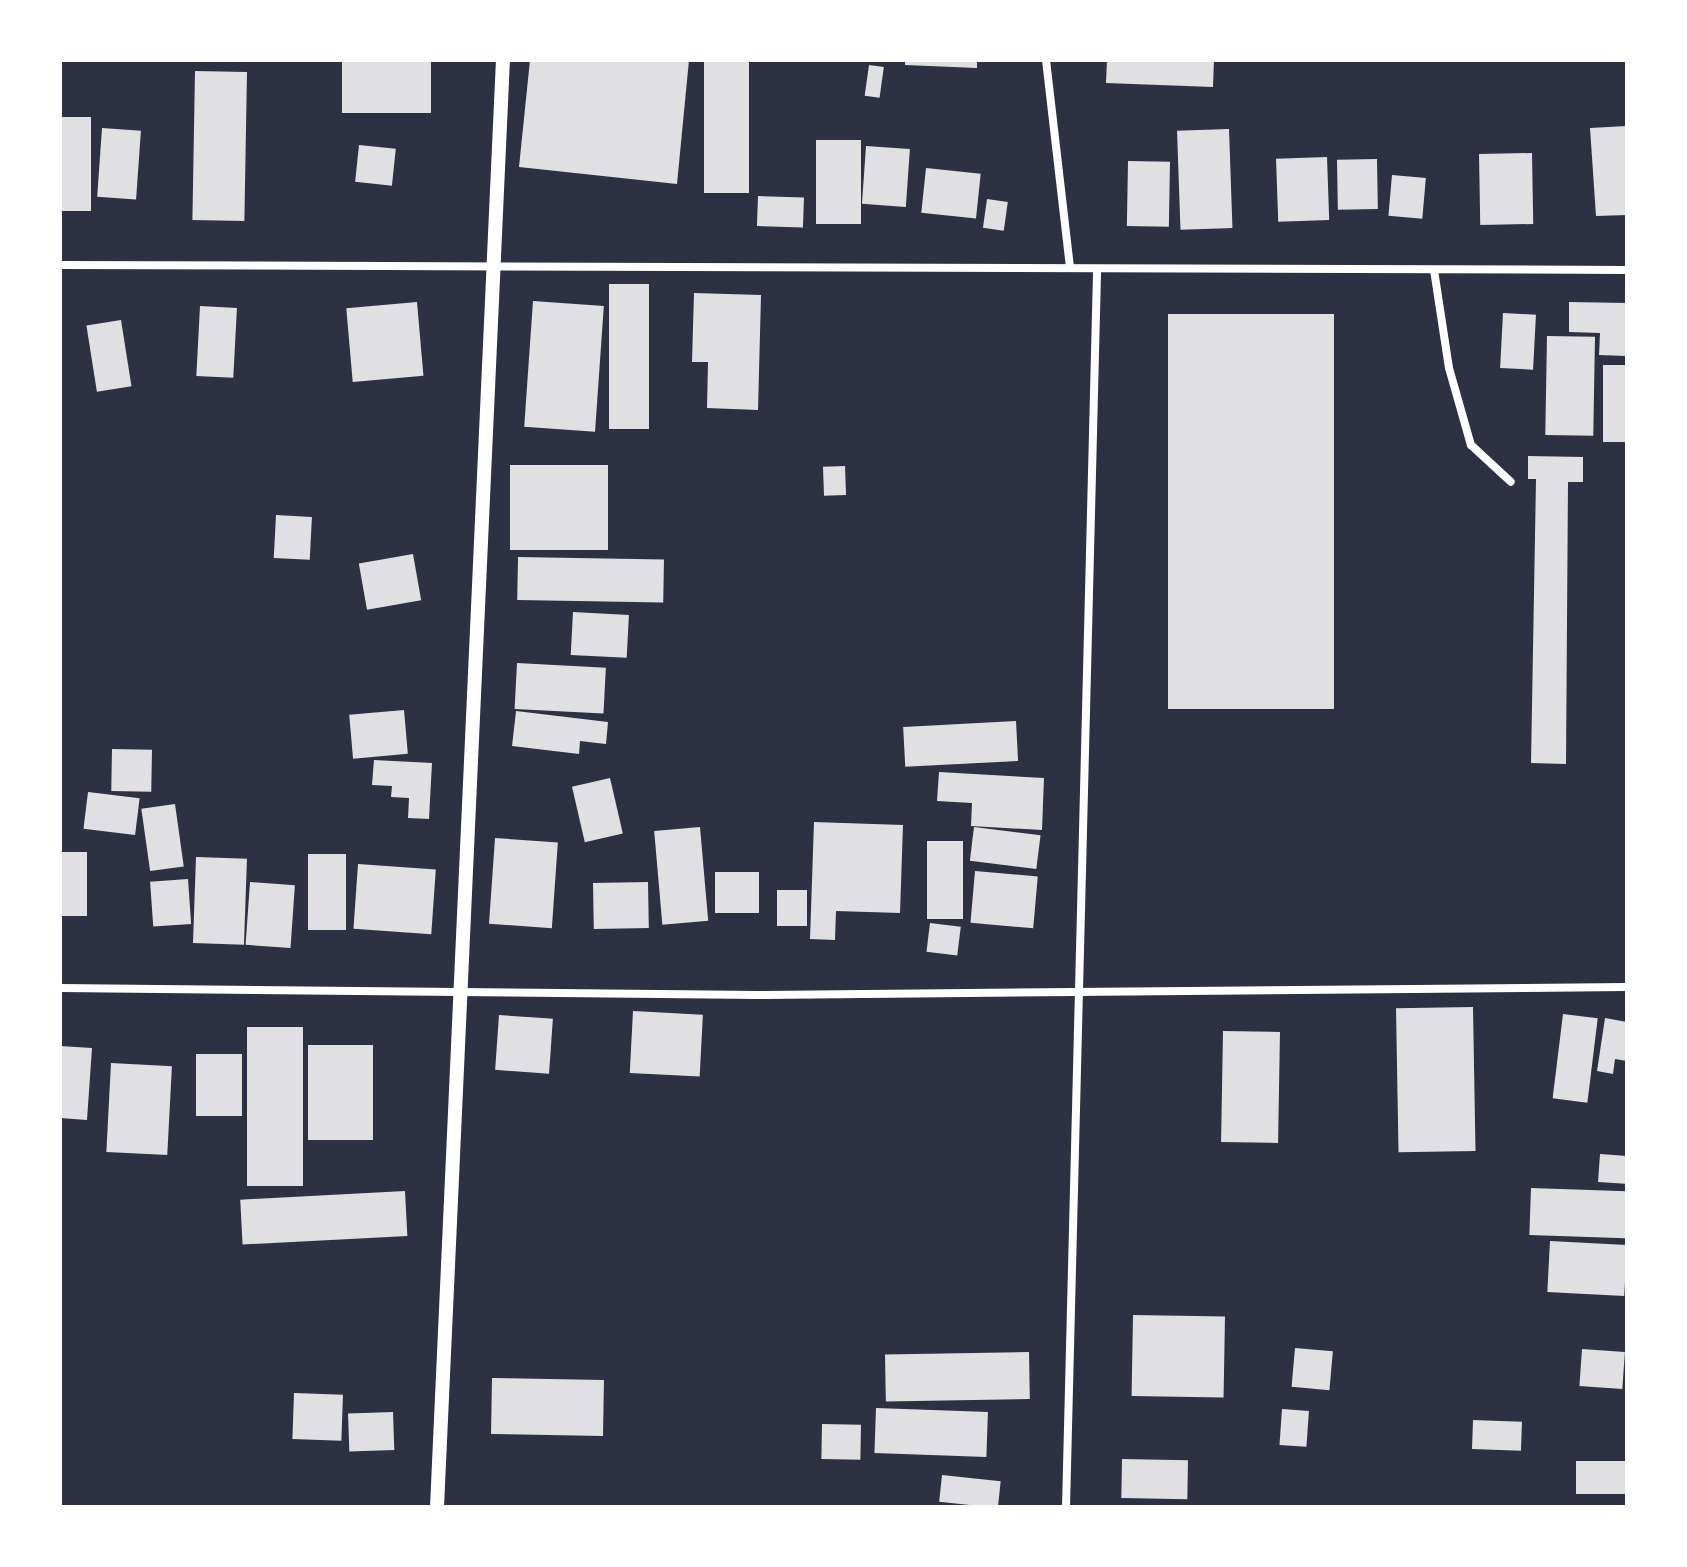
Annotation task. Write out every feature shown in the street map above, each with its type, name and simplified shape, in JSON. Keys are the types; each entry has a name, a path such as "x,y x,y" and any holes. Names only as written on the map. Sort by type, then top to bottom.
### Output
{"street":[{"path":"437,1507 490,268 503,60"},
{"path":"1046,60 1070,268"},
{"path":"60,265 1070,268 1097,271 1627,270"},
{"path":"1434,270 1449,368 1471,445 1511,482"},
{"path":"1066,1507 1097,271"},
{"path":"60,988 759,995 1080,989 1627,987"}],"building":[{"path":"342,60 431,60 431,113 342,113"},
{"path":"530,60 689,60 677,184 519,167"},
{"path":"704,60 749,60 749,193 704,193"},
{"path":"905,60 977,60 977,68 905,65"},
{"path":"1107,60 1214,60 1213,87 1106,83"},
{"path":"869,65 884,67 880,98 865,96"},
{"path":"195,71 247,72 244,221 192,220"},
{"path":"60,117 91,117 91,211 60,211"},
{"path":"1627,126 1627,215 1596,216 1590,128"},
{"path":"102,128 141,131 136,200 97,197"},
{"path":"1229,129 1232,228 1180,230 1177,131"},
{"path":"816,140 861,140 861,224 816,224"},
{"path":"359,145 396,149 392,186 355,182"},
{"path":"866,146 910,149 906,207 862,204"},
{"path":"1532,153 1533,224 1480,225 1479,154"},
{"path":"1327,157 1329,220 1278,222 1276,159"},
{"path":"1377,159 1378,209 1338,210 1337,160"},
{"path":"1128,161 1170,162 1169,227 1127,226"},
{"path":"926,168 981,174 976,219 921,213"},
{"path":"1392,175 1426,178 1422,219 1388,216"},
{"path":"758,196 804,198 803,228 757,226"},
{"path":"987,199 1008,202 1004,231 983,228"},
{"path":"609,284 649,284 649,429 609,429"},
{"path":"694,293 761,295 758,410 707,408 708,362 692,362"},
{"path":"533,301 604,306 595,432 524,427"},
{"path":"417,302 423,376 353,382 346,308"},
{"path":"1569,302 1627,303 1627,356 1599,355 1600,333 1569,332"},
{"path":"200,306 237,308 233,378 196,376"},
{"path":"1503,313 1536,315 1533,370 1500,368"},
{"path":"1168,314 1334,314 1334,709 1168,709"},
{"path":"121,320 131,386 97,392 86,325"},
{"path":"1547,336 1595,337 1593,436 1545,435"},
{"path":"1603,365 1627,365 1627,442 1603,442"},
{"path":"1528,456 1583,457 1583,482 1568,482 1566,764 1531,763 1536,479 1528,479"},
{"path":"510,465 608,465 608,550 510,550"},
{"path":"845,466 846,495 824,496 823,467"},
{"path":"276,515 312,517 310,560 274,558"},
{"path":"413,554 421,600 367,610 359,564"},
{"path":"518,557 664,560 663,603 517,600"},
{"path":"573,612 629,615 627,658 571,655"},
{"path":"517,663 606,668 603,714 515,709"},
{"path":"404,710 408,754 353,759 349,715"},
{"path":"516,711 608,722 606,744 580,741 579,754 512,746"},
{"path":"1016,721 1018,761 905,767 903,727"},
{"path":"112,749 152,750 151,792 111,791"},
{"path":"374,760 432,763 429,819 408,818 409,798 391,797 392,786 372,785"},
{"path":"939,772 1044,778 1042,830 971,826 972,803 937,801"},
{"path":"610,778 623,834 585,842 572,787"},
{"path":"88,792 140,798 135,835 83,829"},
{"path":"175,804 184,866 150,871 141,809"},
{"path":"814,822 903,825 900,913 836,911 835,940 810,939"},
{"path":"700,827 708,921 662,925 654,831"},
{"path":"974,827 1041,835 1036,869 970,861"},
{"path":"495,838 558,842 552,928 489,924"},
{"path":"927,841 963,841 963,919 927,919"},
{"path":"60,852 87,852 87,916 60,916"},
{"path":"308,854 346,854 346,930 308,930"},
{"path":"196,857 247,859 244,945 193,943"},
{"path":"358,864 436,869 431,934 353,929"},
{"path":"975,871 1038,876 1033,928 970,923"},
{"path":"715,872 759,872 759,913 715,913"},
{"path":"188,879 191,924 153,927 150,882"},
{"path":"250,882 295,885 290,948 246,945"},
{"path":"648,882 649,928 594,929 593,883"},
{"path":"777,890 807,890 807,926 777,926"},
{"path":"930,923 961,927 957,956 926,952"},
{"path":"1473,1007 1476,1151 1399,1152 1396,1008"},
{"path":"633,1011 703,1015 700,1077 630,1073"},
{"path":"1563,1014 1598,1018 1587,1103 1553,1098"},
{"path":"499,1015 553,1019 549,1074 495,1070"},
{"path":"1605,1018 1627,1022 1627,1061 1615,1059 1613,1074 1597,1071"},
{"path":"247,1027 303,1027 303,1186 247,1186"},
{"path":"1223,1031 1280,1032 1278,1143 1221,1142"},
{"path":"308,1045 373,1045 373,1140 308,1140"},
{"path":"60,1046 92,1048 87,1120 60,1118"},
{"path":"196,1054 242,1054 242,1116 196,1116"},
{"path":"111,1063 172,1066 167,1155 106,1152"},
{"path":"1600,1154 1627,1156 1625,1184 1598,1182"},
{"path":"1531,1188 1627,1191 1625,1238 1529,1235"},
{"path":"405,1191 407,1236 243,1245 240,1200"},
{"path":"1550,1241 1627,1245 1624,1296 1547,1292"},
{"path":"1133,1315 1225,1317 1224,1398 1132,1396"},
{"path":"1295,1348 1333,1351 1329,1390 1292,1387"},
{"path":"1582,1349 1625,1352 1622,1389 1579,1386"},
{"path":"1029,1352 1030,1399 886,1402 885,1355"},
{"path":"492,1378 604,1380 603,1436 491,1434"},
{"path":"294,1393 343,1395 341,1441 292,1439"},
{"path":"876,1408 988,1412 986,1457 874,1453"},
{"path":"1282,1409 1309,1411 1306,1447 1279,1445"},
{"path":"393,1412 394,1450 349,1452 348,1414"},
{"path":"1473,1420 1522,1422 1521,1451 1472,1449"},
{"path":"822,1424 861,1425 860,1460 821,1459"},
{"path":"1122,1459 1188,1460 1187,1499 1121,1498"},
{"path":"1576,1461 1627,1461 1627,1494 1576,1494"},
{"path":"942,1475 1001,1481 998,1507 939,1502"}]}
